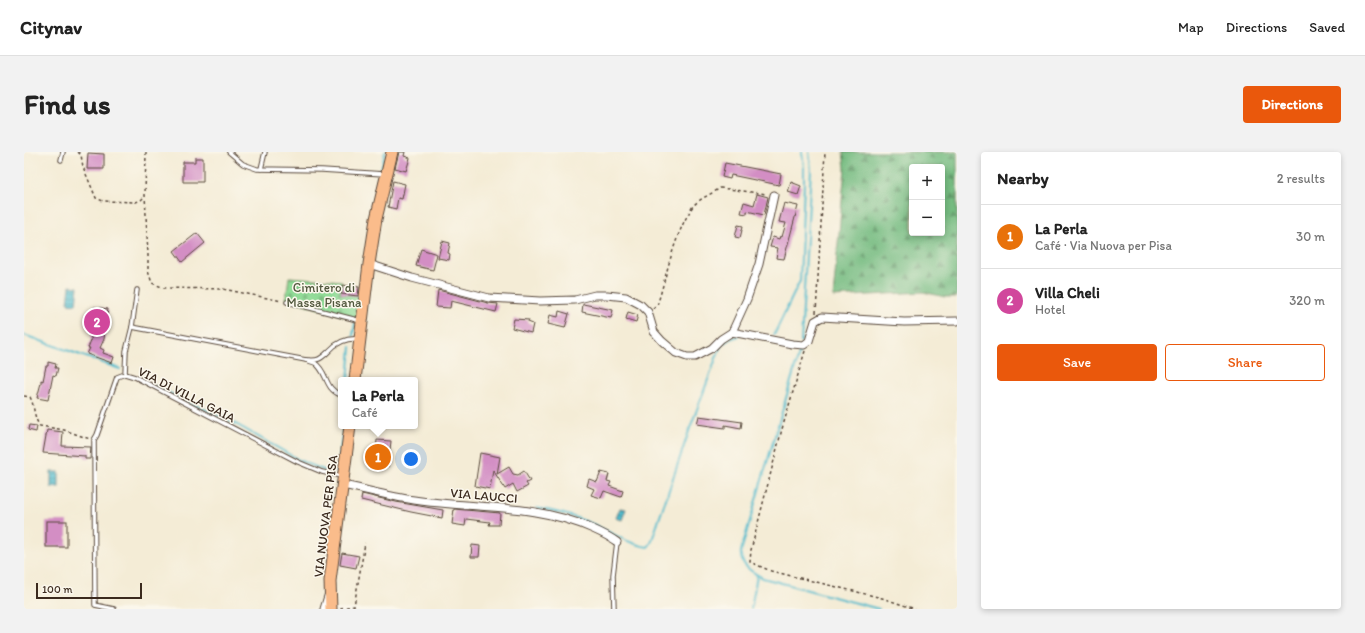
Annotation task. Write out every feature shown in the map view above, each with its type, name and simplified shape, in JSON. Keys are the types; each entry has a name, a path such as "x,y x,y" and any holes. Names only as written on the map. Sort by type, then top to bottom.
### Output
{"main road":[{"path":"355,377 376,219 392,152"},
{"name":"VIA NUOVA PER PISA","path":"335,608 330,590 350,429"}],"street":[{"path":"369,264 412,278 489,298 561,301 574,300 595,295 626,297 641,305 648,312 654,332 676,353 695,358 712,348 721,339 732,332 747,299 759,264 774,195"},
{"path":"732,332 803,344 815,321 822,317 904,322 957,321"},
{"name":"VIA LAUCCI","path":"344,481 414,500 524,510 552,515 582,524 617,542"},
{"path":"324,609 330,590"}],"lane":[{"path":"61,160 63,152"},
{"path":"229,152 243,164 261,169 330,170 386,174"},
{"path":"261,169 265,152"},
{"path":"125,374 126,351 132,327 137,290"},
{"path":"287,302 362,321"},
{"path":"132,327 306,360 315,363 319,367 331,389 338,393"},
{"path":"306,360 320,359 343,341 360,339"},
{"name":"VIA DI VILLA GAIA","path":"114,609 95,605 94,440 98,435 117,377 125,374 135,378 298,462 344,481"},
{"path":"614,609 613,575 617,542"}],"path":[{"path":"78,152 82,156 83,166 96,198 103,201 136,202 144,198 145,195"},
{"path":"146,152 145,195 148,271 152,284 164,288 223,289 287,302"},
{"path":"815,321 825,152"},
{"path":"648,312 657,306 676,241 693,206 701,199 720,188 774,195"},
{"path":"803,344 751,550 750,562 771,572 882,598 915,609"},
{"path":"24,396 30,397 33,402 36,421 40,426 64,430 94,440"},
{"path":"335,608 354,606 365,543"}],"green space":[{"path":"843,152 957,152 957,297 945,297 923,292 833,297 845,168"},
{"name":"Cimitero di Massa Pisana","path":"289,277 342,281 341,294 360,296 357,320 286,299"}],"water":[{"path":"70,286 78,287 76,304 68,303"},
{"path":"51,472 59,472 59,487 51,487"},
{"path":"620,508 626,509 622,520 616,518"}],"building":[{"path":"399,152 405,152 404,156 410,158 406,171 395,168"},
{"path":"88,153 104,154 104,169 87,169"},
{"path":"195,158 203,158 203,182 183,182 183,162 195,162"},
{"path":"725,163 781,174 779,185 731,175 730,179 722,177"},
{"path":"393,181 405,184 402,199 398,198 396,209 388,207"},
{"path":"791,182 801,186 798,195 788,192"},
{"path":"757,194 768,197 764,215 747,211 747,214 741,213 744,202 754,205"},
{"path":"784,203 798,206 784,259 776,258 778,248 770,247 773,237 779,239 780,236 782,237 786,223 779,222"},
{"path":"738,225 743,226 740,238 735,237"},
{"path":"197,233 205,243 182,262 174,251"},
{"path":"442,241 450,243 448,253 450,254 449,260 438,258"},
{"path":"421,249 437,254 433,270 416,266"},
{"path":"342,285 359,287 358,296 341,294"},
{"path":"438,290 488,303 498,304 496,312 451,301 450,308 436,307"},
{"path":"583,304 613,310 611,318 582,312"},
{"path":"94,307 108,309 104,339 100,348 104,350 103,353 114,357 112,363 87,354 90,348 88,348 91,340"},
{"path":"559,311 569,314 565,328 548,324 550,315 558,317"},
{"path":"628,312 638,315 636,322 626,319"},
{"path":"514,319 529,320 528,322 533,324 531,333 512,328"},
{"path":"48,362 56,364 55,368 58,368 56,376 53,375 48,400 37,398 41,380 43,381"},
{"path":"699,416 742,422 741,428 725,425 725,428 697,424"},
{"path":"29,425 37,426 36,432 28,430"},
{"path":"47,430 63,432 62,446 91,447 90,459 85,459 85,456 43,453"},
{"path":"377,440 391,441 388,467 377,465"},
{"path":"480,453 500,457 497,474 509,467 513,474 518,475 524,471 530,481 526,483 528,486 517,492 513,484 505,489 493,470 490,489 475,486"},
{"path":"601,472 609,474 607,481 611,482 609,486 623,491 621,497 604,491 601,498 591,495 594,489 587,486 589,479 597,482"},
{"path":"362,494 396,502 443,510 442,518 361,500"},
{"path":"454,509 500,513 499,525 489,525 490,522 466,519 465,526 452,524"},
{"path":"46,521 67,521 67,547 46,547"},
{"path":"472,545 480,546 479,557 471,557"},
{"path":"342,553 359,556 356,568 340,565"}],"waterway":[{"path":"381,169 385,152"},
{"path":"774,335 800,281 804,183 802,152"},
{"path":"801,342 811,169 809,152"},
{"path":"375,198 379,176"},
{"path":"361,286 362,277"},
{"path":"353,336 355,323"},
{"path":"24,335 120,369"},
{"path":"537,508 558,512 577,518 626,540 648,547 651,543 690,428 721,345 730,339 739,336"},
{"path":"782,346 797,348"},
{"path":"348,377 351,347"},
{"path":"801,347 741,551 742,560 747,568 763,578 879,609"},
{"path":"155,386 234,423 301,461 326,471 338,470 343,429"},
{"path":"751,609 757,575"}],"place":[{"name":"Villa Cheli","path":"97,322"},
{"name":"La Perla","path":"378,457"}]}
